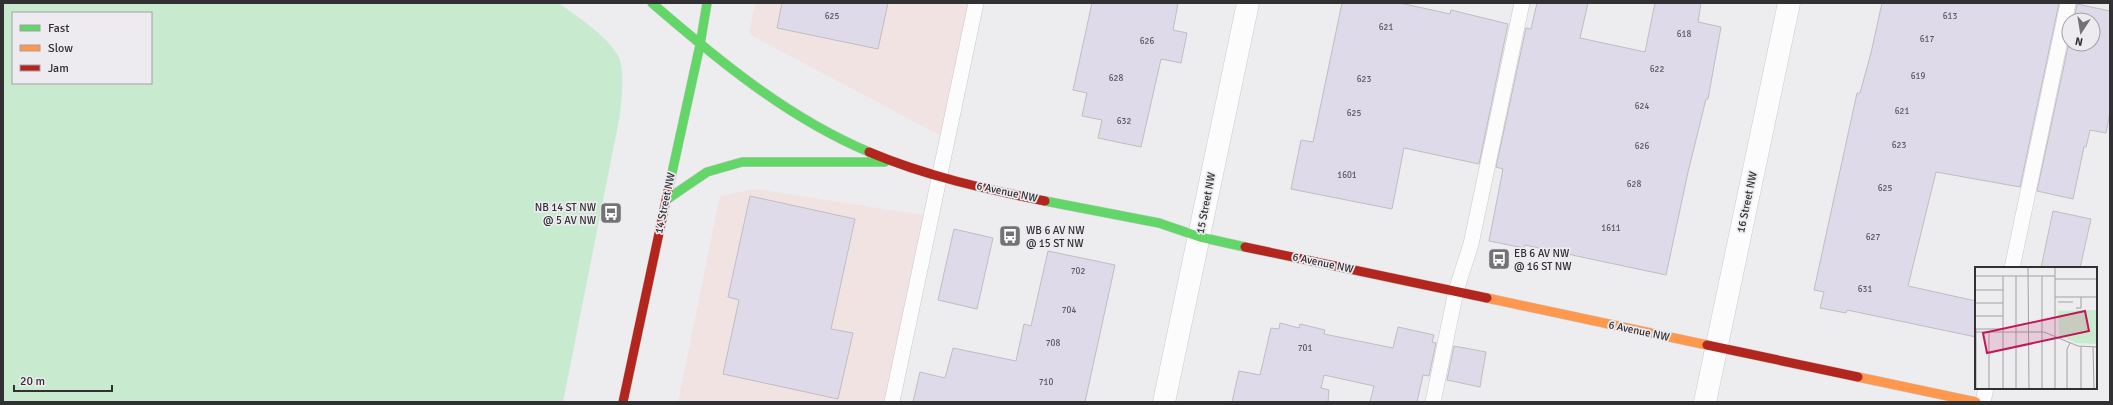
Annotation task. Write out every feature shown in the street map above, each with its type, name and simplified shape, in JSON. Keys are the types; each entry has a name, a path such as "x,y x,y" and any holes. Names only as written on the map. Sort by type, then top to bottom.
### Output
{"street":[{"name":"6 Avenue NW","path":"652,3 700,45 746,79 800,114 843,139 892,162 980,187 1159,223 1200,237 1976,402"},
{"name":"14 Street NW","path":"623,402 700,45 707,3"},
{"name":"15 Street NW","path":"1164,402 1200,237 1248,3"},
{"name":"16 Street NW","path":"1705,402 1789,3"},
{"path":"666,200 708,172 742,162 892,162"}],"lane":[{"path":"892,402 976,3"},
{"path":"1433,402 1456,291 1471,244 1522,3"},
{"path":"2012,267 2068,3"},
{"path":"1983,402 1986,389"}],"shaded area":[{"path":"755,3 973,3 945,138 749,34"},
{"path":"755,189 929,216 892,402 678,402 720,196"}],"green space":[{"path":"3,3 559,3 598,33 612,47 620,60 622,75 620,115 563,402 3,402"}],"building":[{"path":"782,3 888,3 878,49 777,28"},
{"path":"1092,3 1178,3 1173,30 1187,33 1181,63 1161,59 1141,147 1098,138 1102,120 1082,116 1087,93 1073,90"},
{"path":"1342,3 1400,3 1450,14 1451,10 1508,24 1479,164 1404,148 1392,209 1291,189 1301,140 1313,142"},
{"path":"1537,3 1588,3 1580,38 1645,52 1655,3 1701,3 1698,22 1721,27 1708,99 1706,99 1688,172 1666,275 1525,245 1524,248 1489,241 1503,169 1496,167 1526,28 1531,29"},
{"path":"1882,3 2059,3 2020,187 1936,172 1908,286 1975,301 1975,337 1847,310 1846,313 1820,308 1824,292 1814,290 1857,93 1860,93"},
{"path":"2077,4 2110,11 2110,112 2106,133 2090,130 2086,147 2084,147 2073,199 2037,191 2067,52 2101,52 2101,12 2076,12"},
{"path":"750,196 855,219 831,329 853,333 838,399 723,374 739,300 728,297"},
{"path":"2053,211 2091,219 2080,267 2041,267"},
{"path":"954,229 993,238 977,309 938,300"},
{"path":"1048,251 1115,265 1085,402 913,402 920,372 945,378 953,348 1016,361 1024,324 1031,326"},
{"path":"1280,323 1299,328 1300,324 1325,330 1324,334 1393,348 1398,327 1434,335 1432,342 1436,343 1429,376 1423,375 1417,402 1370,402 1374,386 1324,375 1321,388 1329,390 1328,402 1232,402 1239,371 1260,375 1271,328 1279,329"},
{"path":"1454,346 1486,352 1480,387 1447,380"}],"traffic: fast":[{"path":"652,3 702,46 782,105 839,138 869,152"},
{"path":"668,191 700,45 707,3"},
{"path":"666,200 707,172 742,162 885,162"},
{"path":"1045,201 1159,223 1200,237 1245,247"}],"traffic: slow":[{"path":"1487,298 1707,345"},
{"path":"1858,377 1976,402"}],"traffic: jam":[{"path":"869,152 890,161 934,175 978,187 1045,201"},
{"path":"623,402 668,191"},
{"path":"1245,247 1487,298"},
{"path":"1707,345 1858,377"}],"place":[{"name":"NB 14 ST NW @ 5 AV NW","path":"611,213"},
{"name":"WB 6 AV NW @ 15 ST NW","path":"1010,236"},
{"name":"EB 6 AV NW @ 16 ST NW","path":"1499,259"}]}
